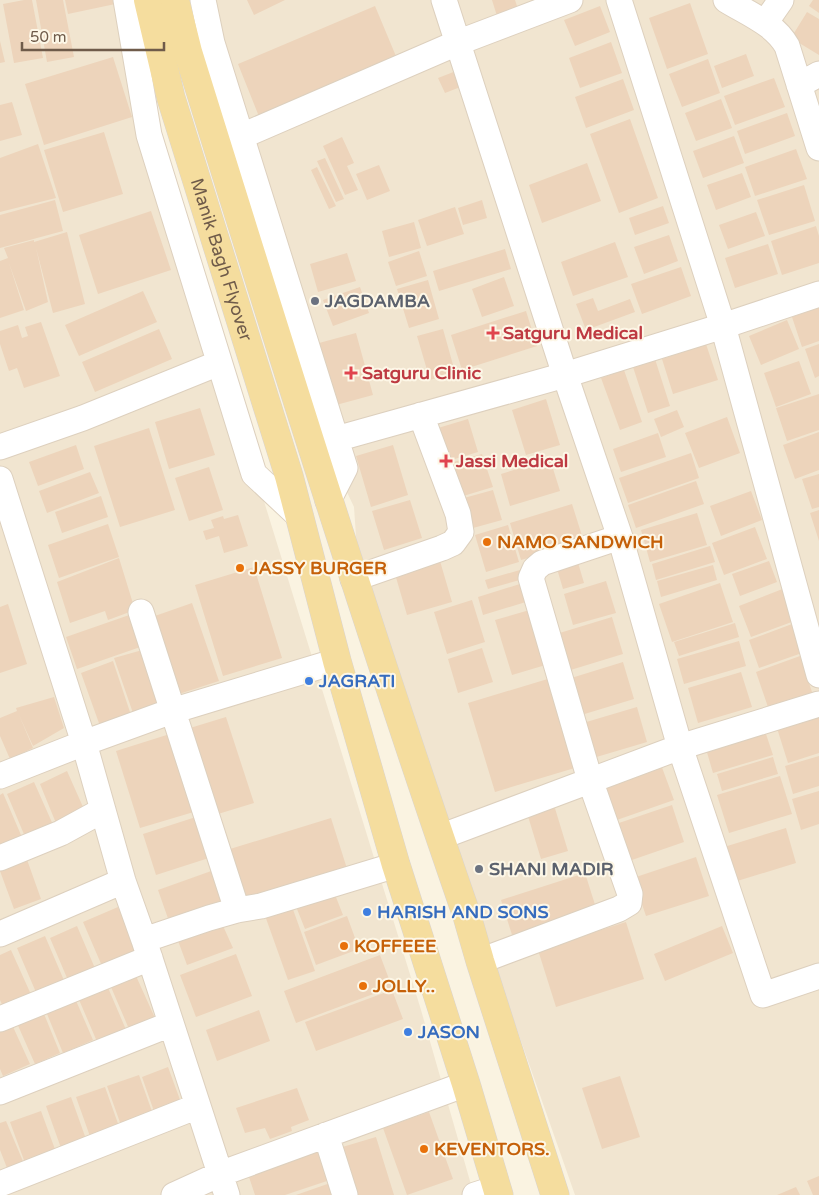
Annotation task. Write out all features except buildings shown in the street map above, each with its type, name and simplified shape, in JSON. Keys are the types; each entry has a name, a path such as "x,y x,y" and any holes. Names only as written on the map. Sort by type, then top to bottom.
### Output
{"main road":[{"name":"Manik Bagh Flyover","path":"148,0 172,98 289,476 337,661 396,865 466,1084 490,1193"},
{"name":"Manik Bagh Flyover","path":"175,0 188,52 328,501 467,916 555,1195"}],"street":[{"path":"126,0 149,135 254,474 300,517"},
{"path":"203,0 212,43 345,468 328,501"},
{"path":"444,0 565,375 620,537 680,747 763,995 819,976"},
{"path":"242,136 457,43 570,0"},
{"path":"619,0 723,326 819,675"},
{"path":"726,0 765,23 782,38 809,80 817,137"},
{"path":"765,23 781,0"},
{"path":"336,439 565,375 819,294"},
{"path":"0,448 83,418 219,363"},
{"path":"353,579 442,548 453,543 461,532 458,514 421,414"},
{"path":"0,479 84,742 123,881 224,1185"},
{"path":"480,961 619,909 629,903 630,894 590,780 531,578 535,569 542,563 620,537"},
{"path":"141,612 237,910"},
{"path":"0,776 84,742 172,711 337,661"},
{"path":"440,837 680,747 819,704"},
{"path":"0,858 61,833 103,810"},
{"path":"0,1019 209,918 261,906 396,865"},
{"path":"0,934 123,881"},
{"path":"0,1092 170,1024"},
{"path":"174,1195 224,1185 326,1135 466,1084"},
{"path":"0,1184 198,1106"},
{"path":"326,1135 345,1195"}],"shaded area":[{"path":"0,0 129,0 144,68 234,404 421,1010 474,1195 0,1195"},
{"path":"187,0 819,0 819,1195 575,1195 359,579 354,507 328,452 237,178"}],"place":[{"name":"JAGDAMBA","path":"315,301"},
{"name":"Satguru Medical","path":"493,333"},
{"name":"Satguru Clinic","path":"351,373"},
{"name":"Jassi Medical","path":"446,461"},
{"name":"NAMO SANDWICH","path":"487,542"},
{"name":"JASSY BURGER","path":"240,568"},
{"name":"JAGRATI","path":"309,681"},
{"name":"SHANI MADIR","path":"479,869"},
{"name":"HARISH AND SONS","path":"367,912"},
{"name":"KOFFEEE","path":"344,946"},
{"name":"JOLLY..","path":"363,986"},
{"name":"JASON","path":"408,1032"},
{"name":"KEVENTORS.","path":"424,1149"}]}
